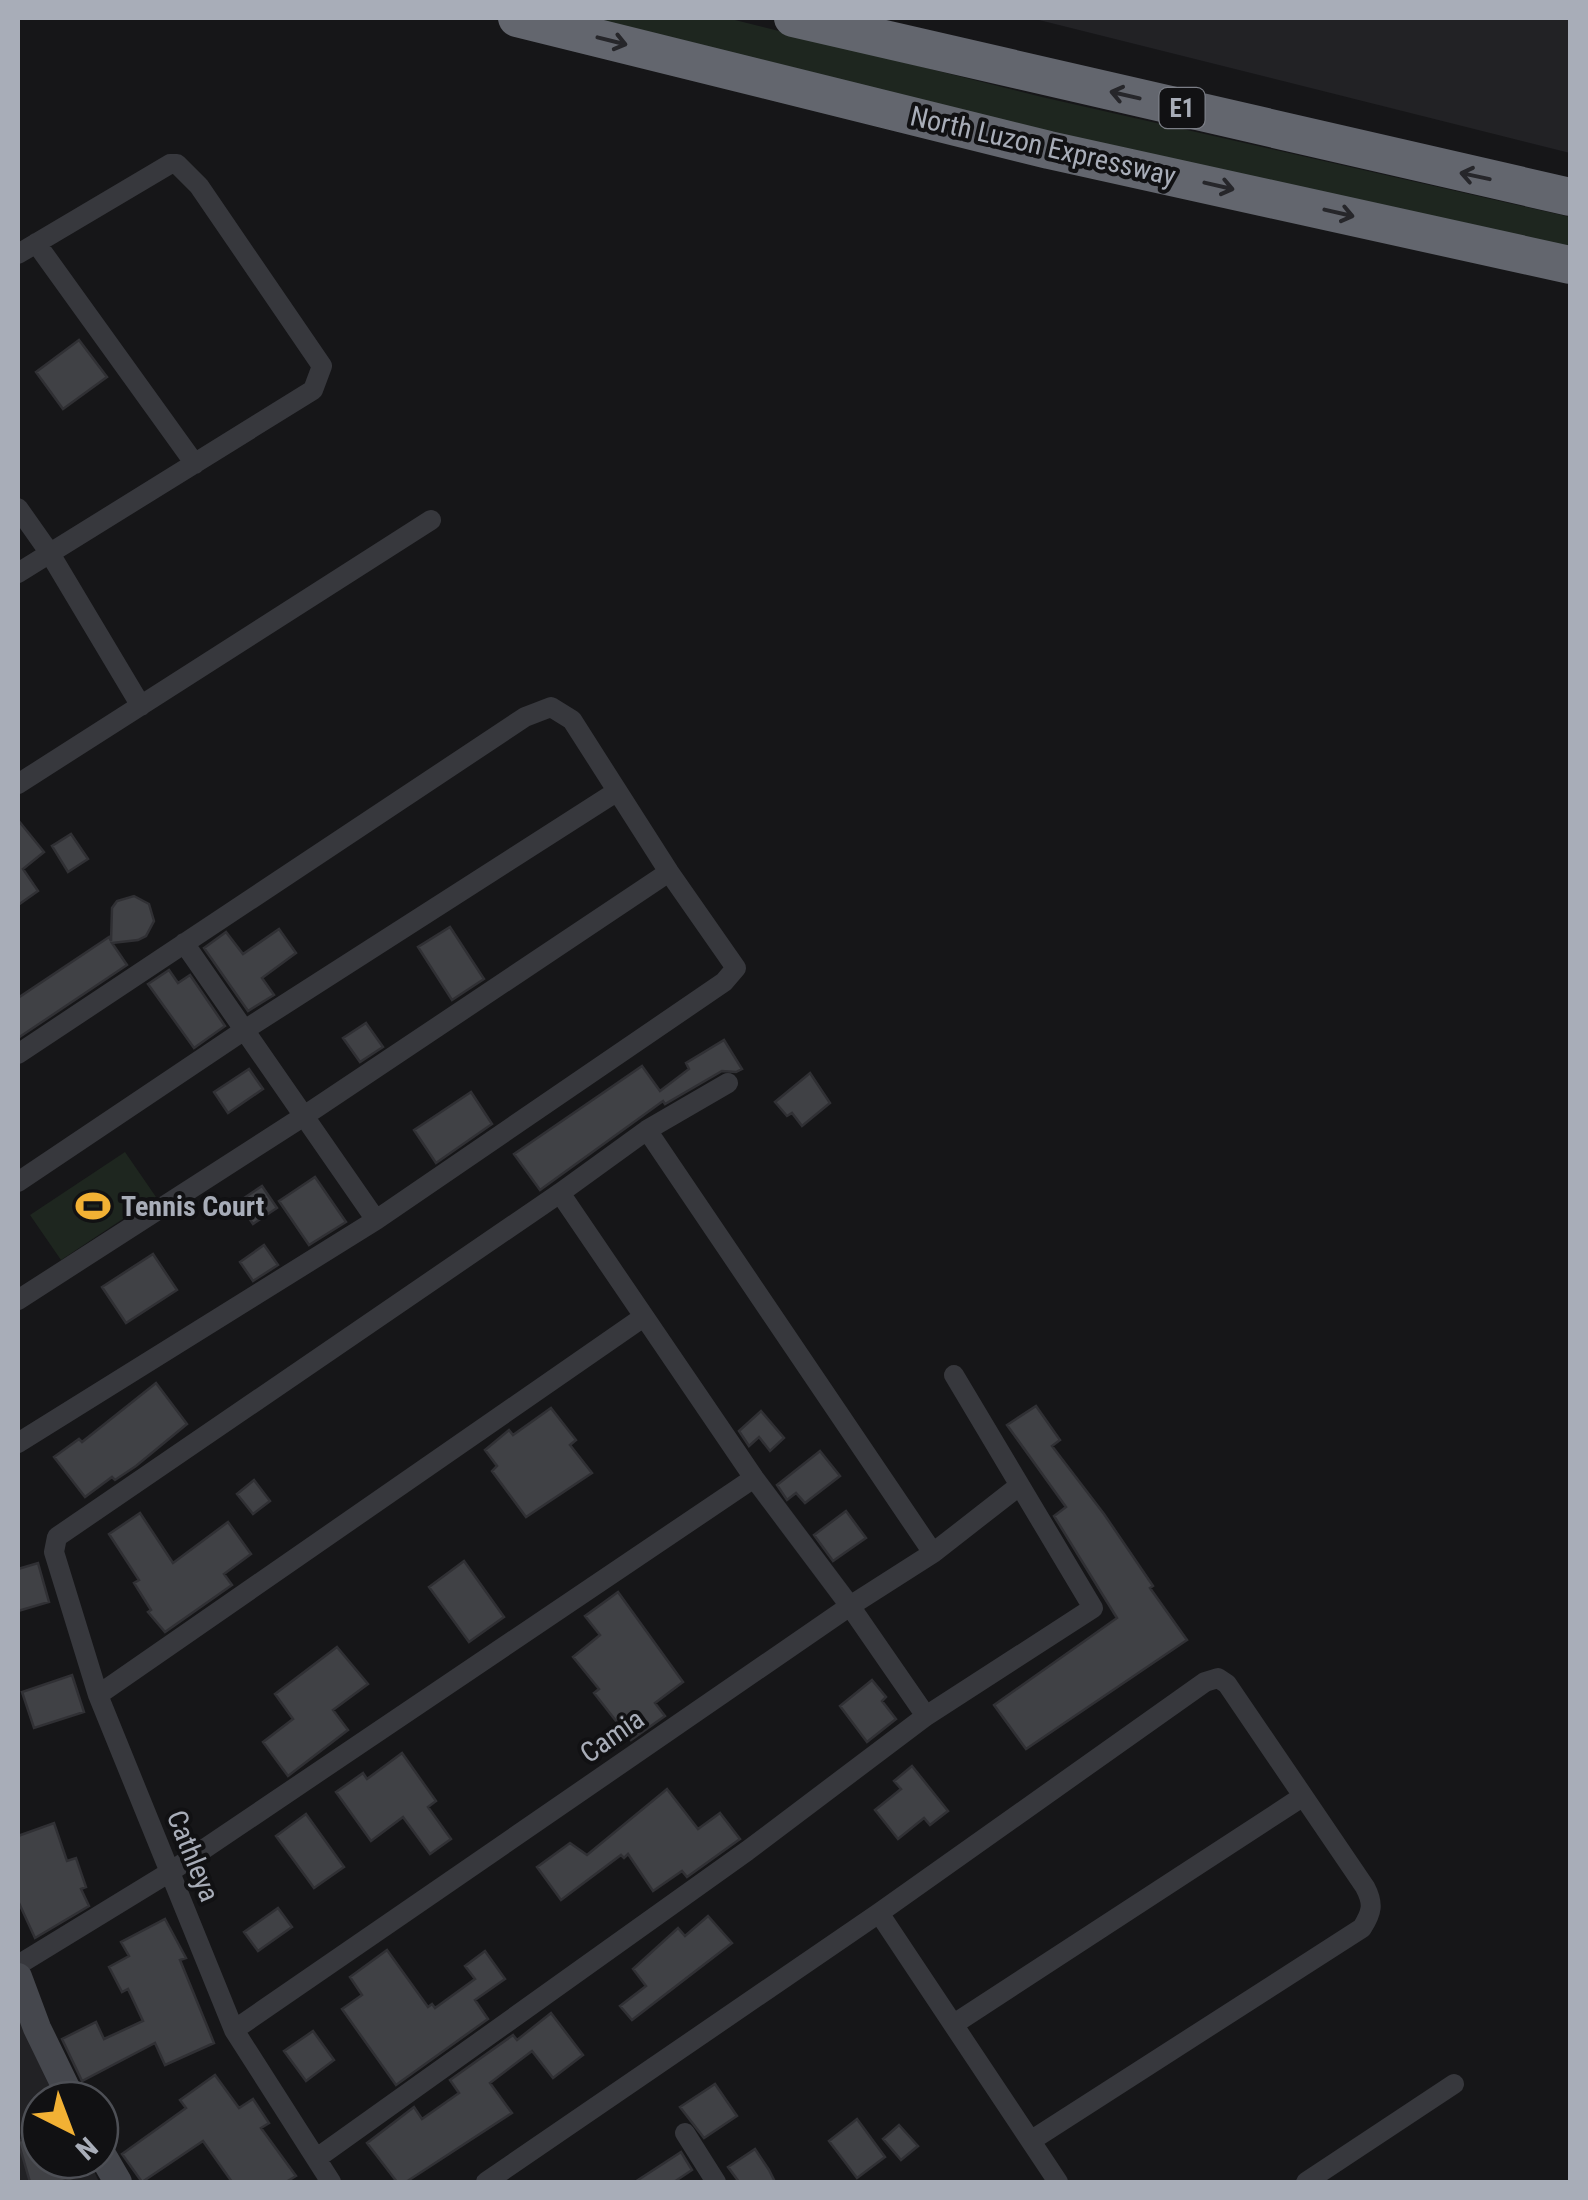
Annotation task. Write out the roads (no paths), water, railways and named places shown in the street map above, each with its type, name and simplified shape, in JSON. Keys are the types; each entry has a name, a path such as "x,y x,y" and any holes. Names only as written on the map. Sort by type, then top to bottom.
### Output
{"highway":[{"name":"North Luzon Expressway","path":"517,18 1049,150 1570,266"},
{"name":"E1","path":"793,18 1570,197"}],"main road":[{"path":"18,1977 62,2080"}],"street":[{"path":"18,572 195,464 313,390 322,366 199,186 184,169 170,164 26,249 195,464"},
{"path":"18,508 49,552 141,706"},
{"path":"18,784 431,520"},
{"path":"18,1054 551,706 572,720 668,872 736,968 731,976 376,1220 18,1443"},
{"path":"18,1182 244,1031 616,792"},
{"path":"18,1300 304,1116 668,872"},
{"path":"184,943 376,1220"},
{"path":"728,1083 646,1130 560,1193 642,1318 926,1716"},
{"path":"646,1130 933,1553"},
{"name":"Cathleya","path":"331,2182 234,2030 98,1695 54,1543 62,1530 560,1193"},
{"path":"98,1695 642,1318"},
{"path":"318,2158 748,1851 926,1716 1094,1608 954,1375"},
{"path":"18,1966 170,1872 754,1478"},
{"name":"Camia","path":"234,2030 850,1606 933,1553 1019,1486"},
{"path":"486,2182 879,1913 1205,1682 1218,1678 1226,1684 1373,1902 1370,1915 1362,1928 1032,2140"},
{"path":"954,2024 1302,1797"},
{"path":"879,1913 1058,2182"},
{"path":"1306,2182 1454,2084"},
{"path":"685,2133 716,2182"}],"place":[{"name":"Tennis Court","path":"93,1206"}]}
